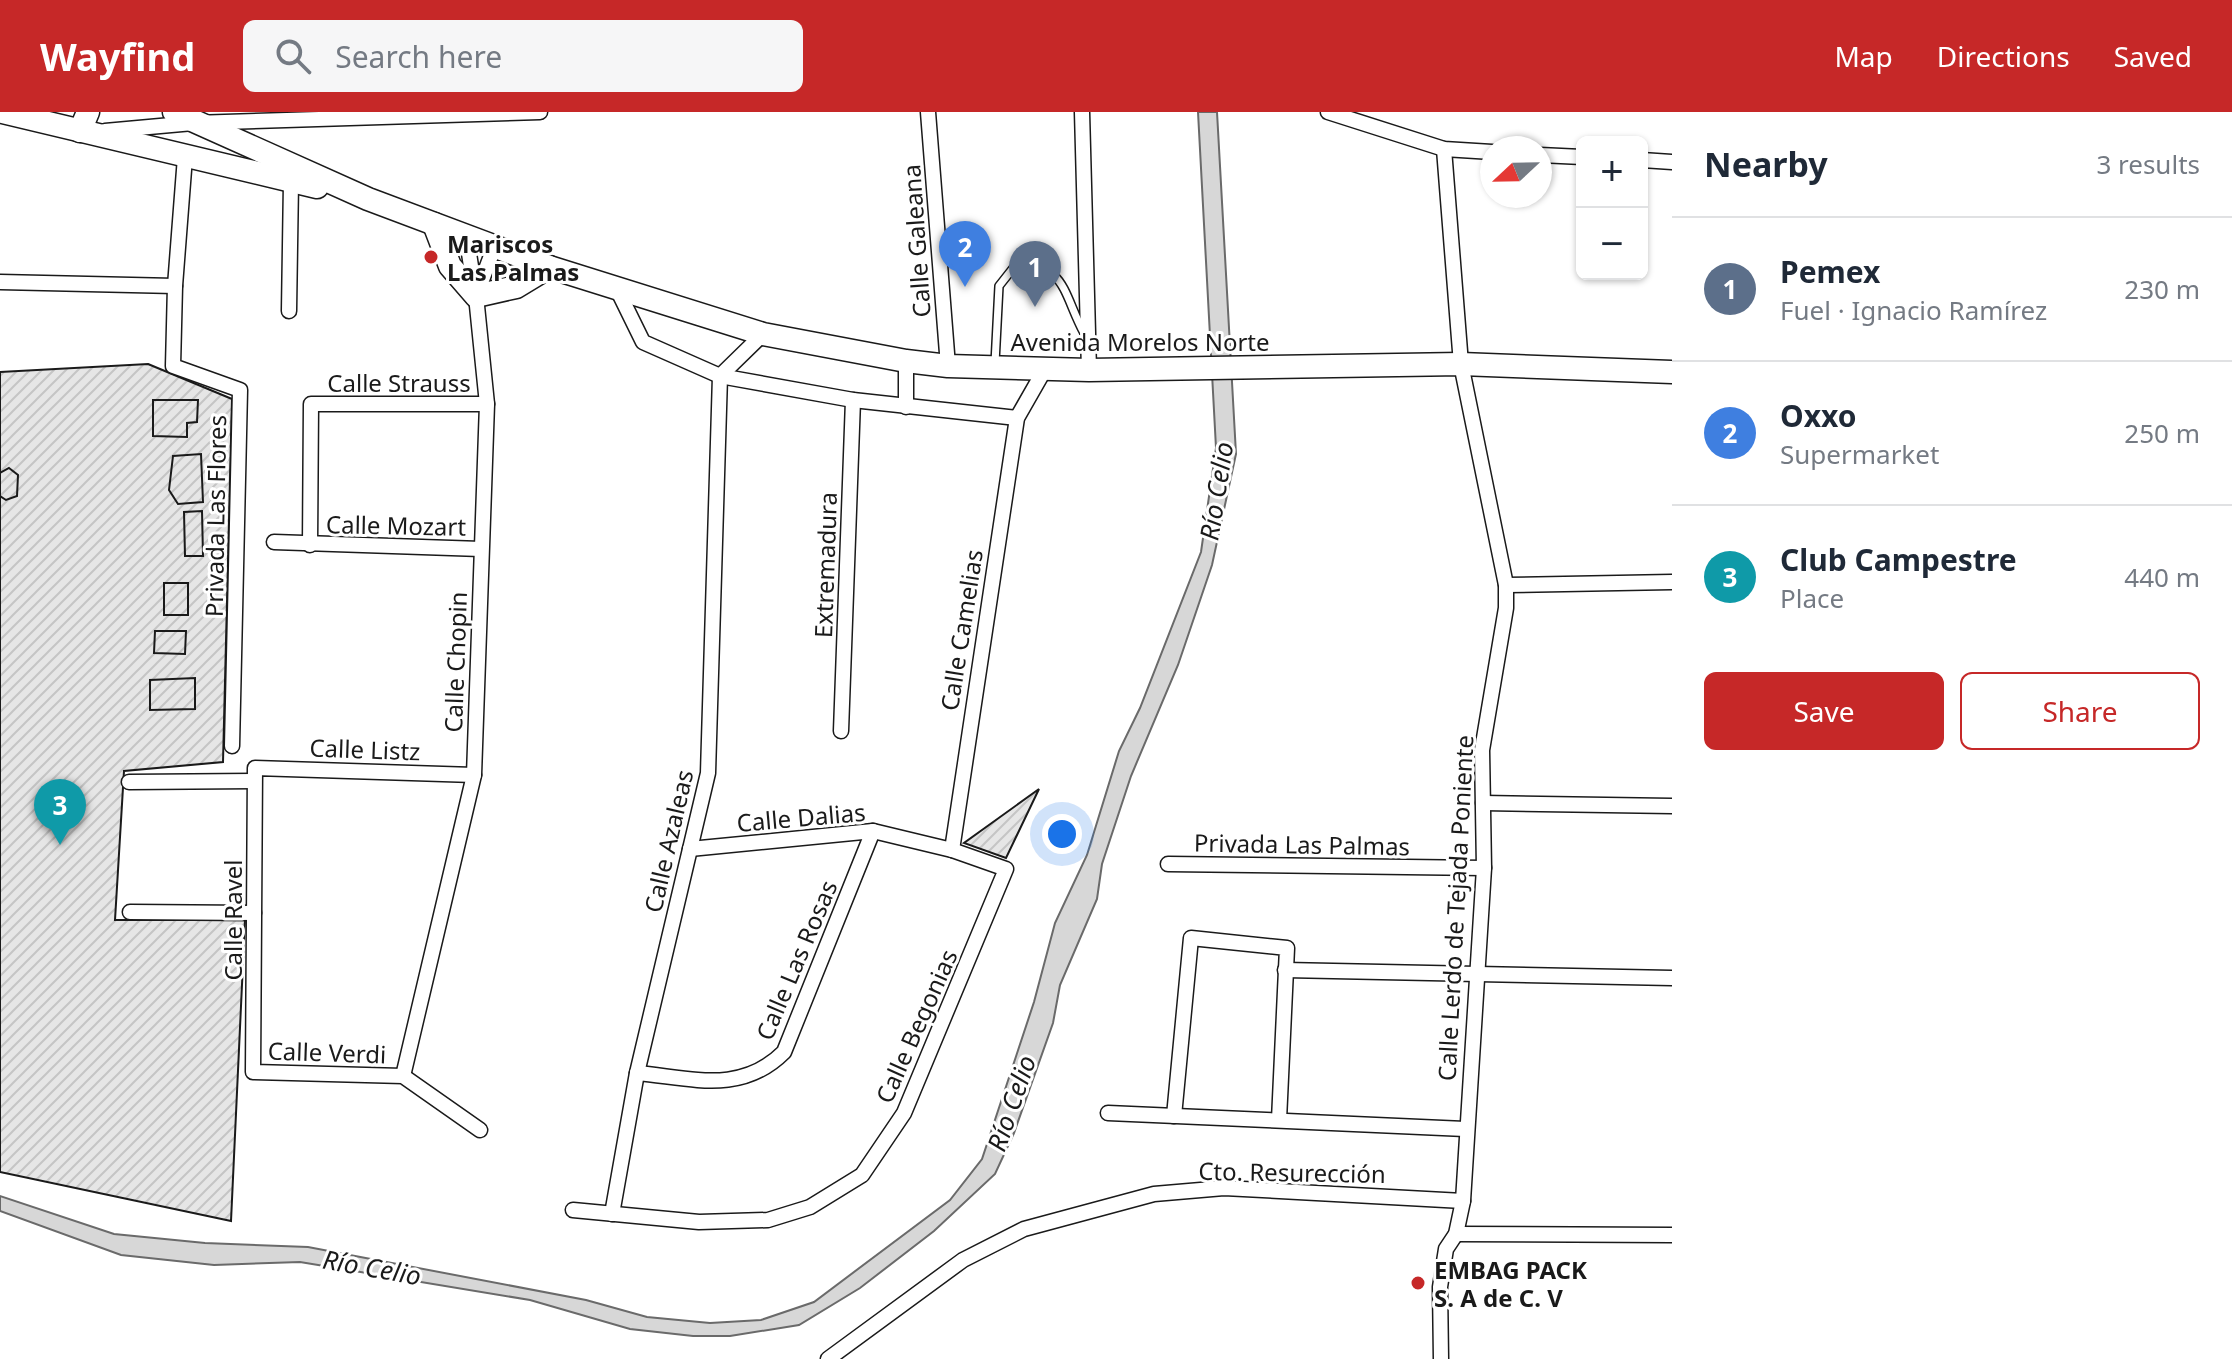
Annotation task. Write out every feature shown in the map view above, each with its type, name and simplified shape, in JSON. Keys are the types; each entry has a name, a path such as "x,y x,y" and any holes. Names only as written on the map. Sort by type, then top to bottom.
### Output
{"main road":[{"path":"2,112 85,125 185,157 368,199"},
{"path":"183,117 368,199"},
{"name":"Avenida Morelos Norte","path":"368,199 549,267 763,334 906,361 948,366 1089,370 1461,364 1672,372"},
{"path":"434,224 450,266 476,296 516,287 549,267"}],"street":[{"path":"85,125 183,117 540,112"},
{"name":"Calle Galeana","path":"928,112 948,366"},
{"path":"1082,112 1089,370"},
{"path":"1328,112 1444,149 1480,151"},
{"name":"Calle Lerdo de Tejada Poniente","path":"1441,1359 1440,1287 1446,1249 1456,1234 1463,1201 1465,1129 1484,868 1482,750 1506,608 1506,585 1461,364 1444,149"},
{"path":"1552,156 1576,157"},
{"name":"Privada Las Flores","path":"185,157 175,286 173,366 240,390 232,746"},
{"path":"1648,160 1672,162"},
{"path":"289,311 291,182"},
{"path":"466,234 476,296"},
{"name":"Calle Chopin","path":"403,1076 474,775 487,404 476,296 495,245"},
{"path":"0,282 175,286"},
{"path":"617,289 643,342 720,376 853,400 1017,418 1045,369"},
{"path":"720,376 763,334"},
{"path":"906,361 906,407"},
{"name":"Calle Azaleas","path":"612,1214 637,1073 708,773 720,376"},
{"name":"Extremadura","path":"841,731 853,400"},
{"name":"Calle Strauss","path":"310,545 311,404 487,404"},
{"name":"Calle Camelias","path":"952,850 1017,418"},
{"name":"Calle Mozart","path":"274,542 481,549"},
{"path":"1506,585 1672,582"},
{"name":"Calle Listz","path":"129,782 254,774 474,775"},
{"name":"Calle Ravel","path":"253,1072 254,774"},
{"path":"1483,803 1672,806"},
{"name":"Calle Dalias","path":"690,849 873,831 952,850 1006,869"},
{"name":"Calle Las Rosas","path":"637,1073 724,1081 766,1070 784,1052 873,831"},
{"name":"Privada Las Palmas","path":"1168,864 1484,868"},
{"name":"Calle Begonias","path":"573,1210 699,1222 768,1220 810,1207 862,1175 904,1113 1006,869"},
{"path":"130,912 254,913"},
{"path":"1174,1116 1191,938 1287,948 1279,1120"},
{"path":"1285,970 1672,977"},
{"name":"Calle Verdi","path":"253,1072 403,1076 480,1130"},
{"path":"1108,1113 1465,1129"},
{"name":"Cto. Resurección","path":"828,1359 963,1260 1024,1229 1154,1194 1224,1188 1463,1201"},
{"path":"1456,1234 1672,1235"}],"lane":[{"path":"995,368 999,286 1014,267 1037,264 1053,271 1087,338"}],"water":[{"name":"Río Celio","path":"1198,112 1217,112 1236,454 1212,565 1178,665 1131,776 1102,864 1097,899 1060,985 1053,1023 1014,1133 995,1174 934,1231 860,1288 799,1325 730,1336 693,1336 630,1329 530,1300 300,1262 214,1265 121,1255 0,1211 0,1196 114,1234 205,1243 308,1247 586,1300 647,1317 710,1323 761,1320 814,1302 950,1200 982,1159 1034,1002 1055,923 1087,855 1119,751 1140,708 1201,552 1216,448"}],"building":[{"path":"148,364 232,399 223,762 124,771 115,920 245,920 231,1221 0,1172 0,372"},
{"path":"153,400 198,400 197,422 187,423 187,437 153,436"},
{"path":"201,454 203,502 178,504 169,490 173,456"},
{"path":"9,468 18,475 17,496 6,500 0,496 0,473"},
{"path":"202,511 203,556 185,556 184,512"},
{"path":"164,583 188,583 188,615 164,615"},
{"path":"155,631 186,631 185,654 154,653"},
{"path":"195,678 195,709 150,710 150,680"},
{"path":"1039,789 1006,858 964,843"}],"place":[{"name":"Mariscos Las Palmas","path":"431,257"},
{"name":"Oxxo","path":"965,287"},
{"name":"Pemex","path":"1035,307"},
{"name":"Club Campestre","path":"60,845"},
{"name":"EMBAG PACK S. A de C. V","path":"1418,1283"}]}
